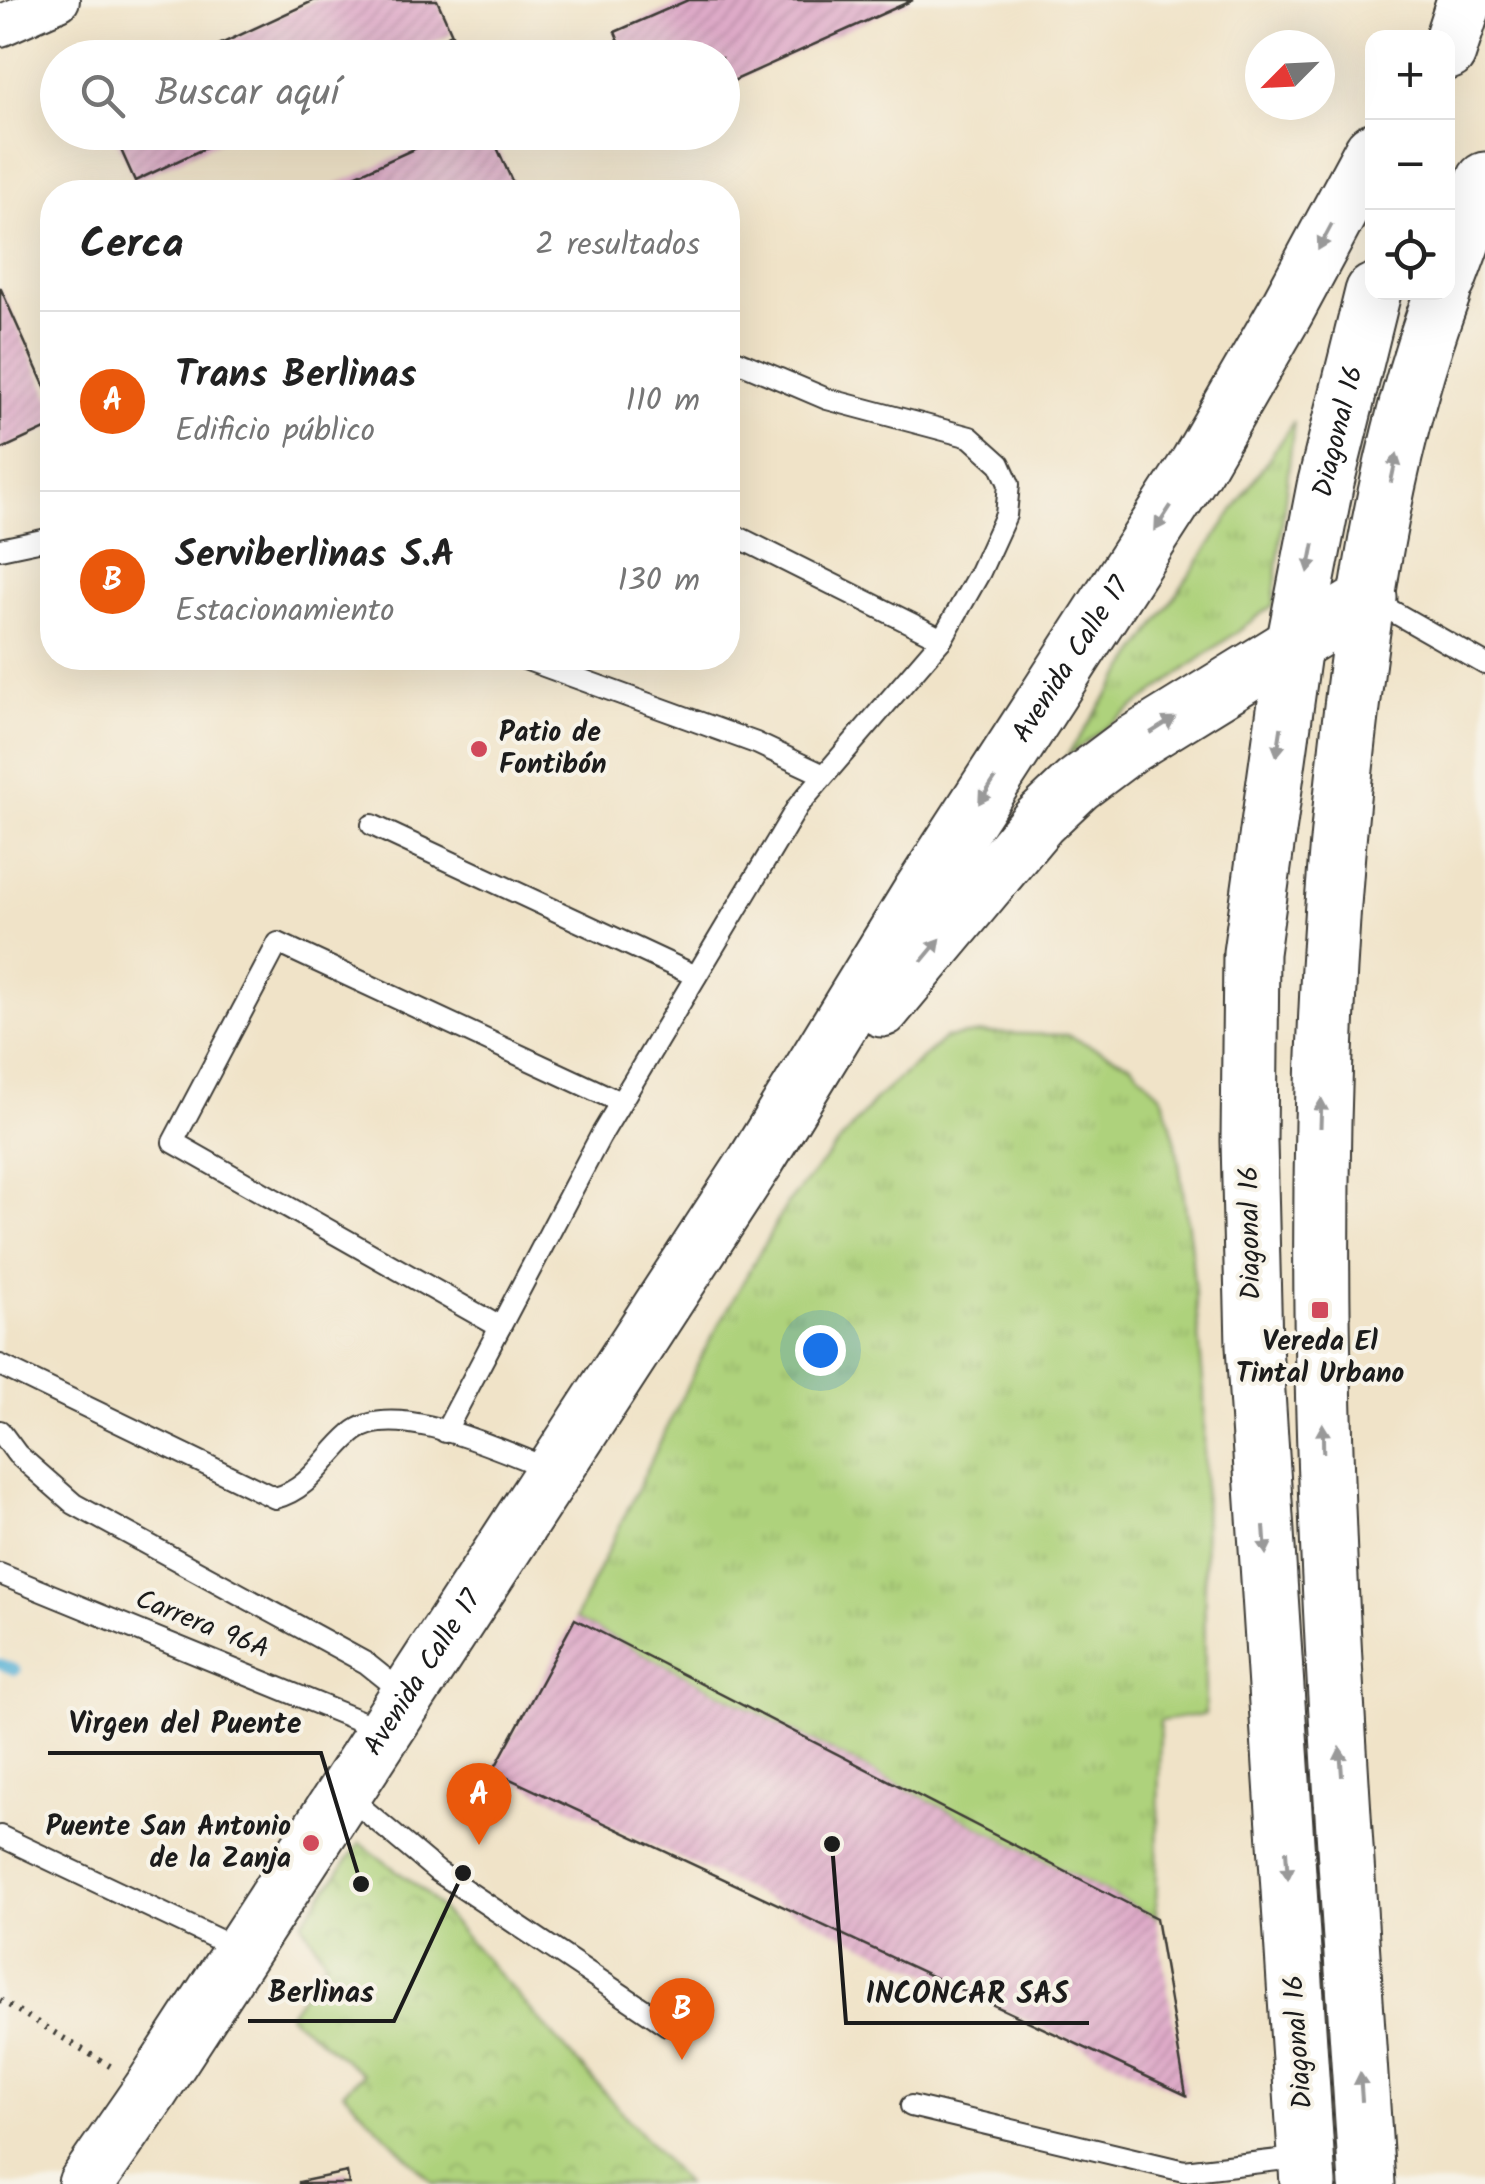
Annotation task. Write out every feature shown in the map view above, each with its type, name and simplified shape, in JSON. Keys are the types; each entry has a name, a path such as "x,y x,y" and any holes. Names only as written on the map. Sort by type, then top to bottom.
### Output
{"main road":[{"path":"1442,30 1461,0"},
{"path":"1454,30 1461,0"},
{"name":"Avenida Calle 17","path":"86,2184 756,1161 919,896 1197,465 1365,164"},
{"path":"1455,261 1485,180"},
{"name":"Diagonal 16","path":"1307,2170 1260,1450 1249,1141 1251,953 1294,646 1325,486 1371,300"},
{"path":"1367,2184 1330,1590 1319,1214 1325,1033 1336,862 1368,598 1406,410 1440,300"},
{"name":"Avenida Calle 17","path":"756,1161 1039,821 1078,785 1129,746 1368,598"}],"street":[{"path":"0,26 58,0"}],"lane":[{"path":"445,1432 620,1102 798,806 942,638 980,572 1006,515 1009,484 1000,464 970,437 827,399 740,362"},
{"path":"740,538 942,638"},
{"path":"0,549 40,541"},
{"path":"1368,598 1485,664"},
{"path":"555,670 756,743 824,775"},
{"path":"372,826 696,976"},
{"path":"500,1328 173,1142 278,943 620,1102"},
{"path":"0,1364 275,1498 292,1493 319,1470 352,1432 371,1422 414,1420 554,1471"},
{"path":"0,1431 17,1454 74,1504 366,1664 394,1713"},
{"name":"Carrera 96A","path":"0,1574 394,1713"},
{"path":"343,1792 437,1871 667,2026"},
{"path":"0,1836 240,1950"},
{"path":"910,2106 1184,2171 1307,2170"}],"path":[{"path":"0,2000 119,2071"}],"green space":[{"path":"1294,421 1273,605 1066,757"},
{"path":"982,1033 1067,1035 1131,1064 1163,1098 1176,1143 1190,1240 1204,1391 1205,1714 1160,1721 1156,1918 575,1619 704,1351 787,1204 878,1097 945,1038"},
{"path":"360,1843 426,1893 686,2184 434,2184 343,2092 363,2074 288,2015 326,1961 302,1922"}],"building":[{"path":"315,0 437,0 452,34 439,40 229,40"},
{"path":"688,0 913,0 740,78 740,40 618,40 615,32"},
{"path":"121,150 201,150 137,180"},
{"path":"412,150 498,150 512,180 346,180"},
{"path":"0,287 40,376 40,432 0,450"},
{"path":"575,1619 1156,1918 1186,2095 493,1771"},
{"path":"347,2172 349,2184 299,2184 299,2182"}],"waterway":[{"path":"0,1664 15,1670"}],"place":[{"name":"Patio de Fontibón","path":"479,749"},
{"name":"Vereda El Tintal Urbano","path":"1320,1310"},
{"name":"Puente San Antonio de la Zanja","path":"311,1843"},
{"name":"INCONCAR SAS","path":"832,1844"},
{"name":"Trans Berlinas","path":"479,1845"},
{"name":"Berlinas","path":"463,1873"},
{"name":"Virgen del Puente","path":"361,1884"},
{"name":"Serviberlinas S.A","path":"682,2060"}]}
